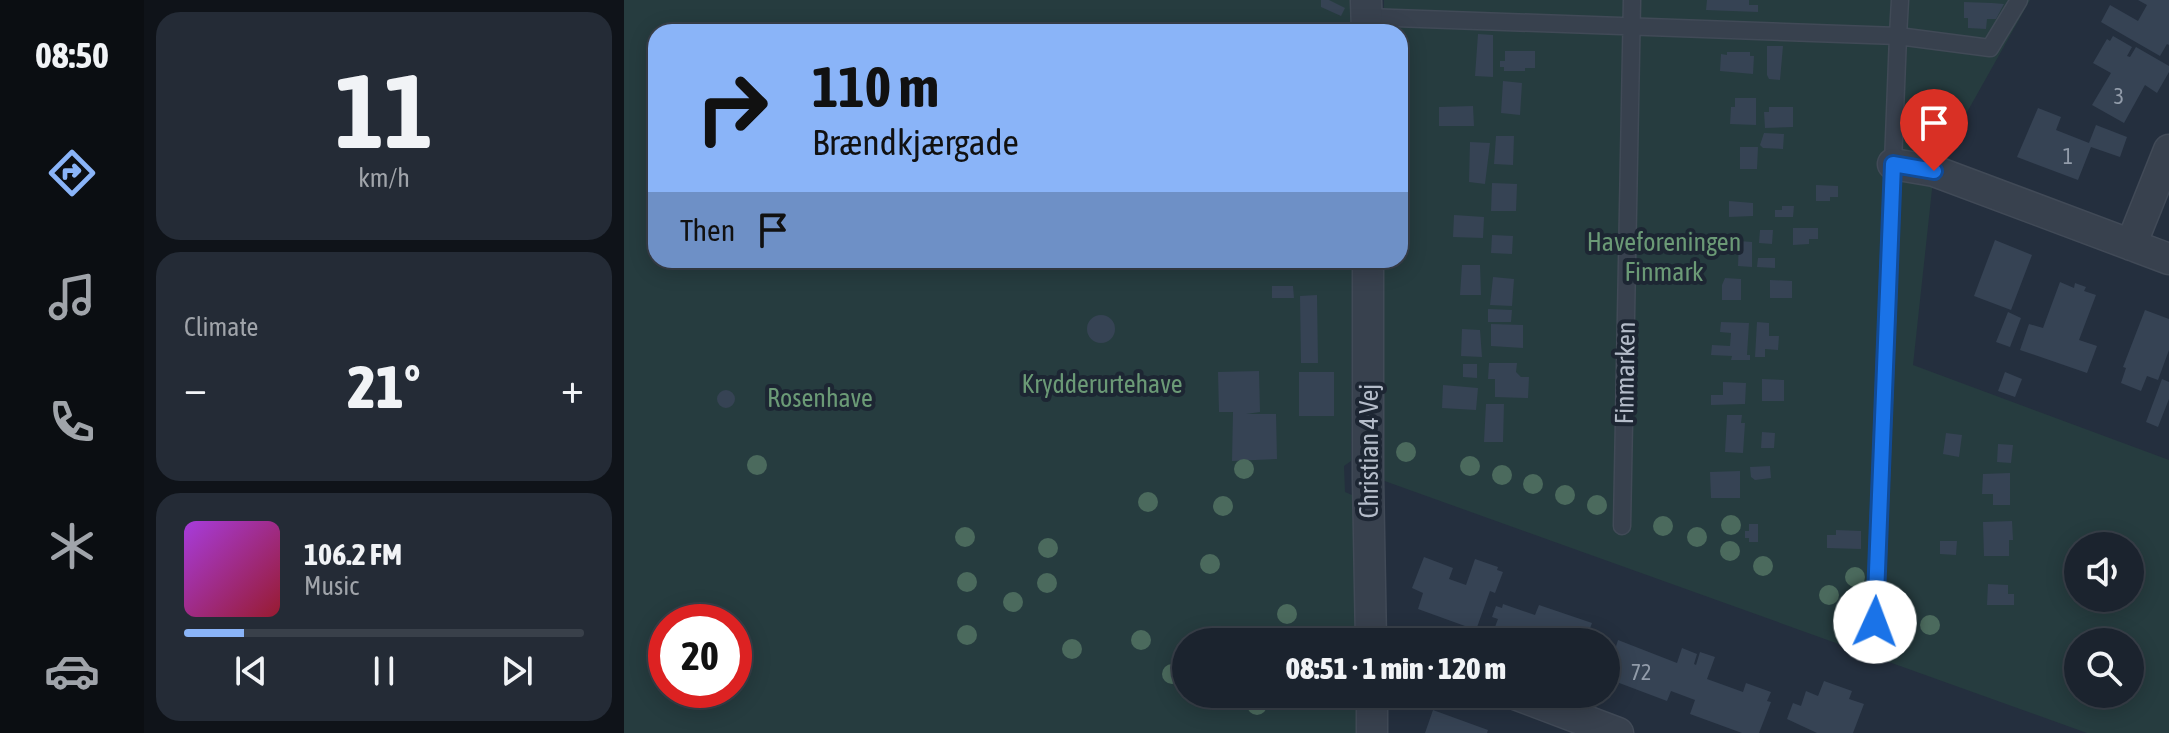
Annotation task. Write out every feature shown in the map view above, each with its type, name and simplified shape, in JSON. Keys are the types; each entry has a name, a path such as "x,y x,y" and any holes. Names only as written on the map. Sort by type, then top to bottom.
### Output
{"street":[{"path":"2131,245 2169,150"},
{"path":"1893,164 1934,171 2169,259"},
{"name":"Christian 4 Vej","path":"1368,268 1368,479 1373,628"},
{"path":"1372,708 1372,733"},
{"path":"1552,708 1618,733"}],"lane":[{"name":"Finmarken","path":"1622,526 1632,0"},
{"path":"1875,622 1900,0"},
{"path":"1367,16 1898,36 1990,48 2019,0"}],"green space":[{"path":"624,0 1355,0 1354,24 648,24 648,268 1352,268 1351,461 1344,466 1345,492 1352,495 1356,502 1356,628 1172,628 1172,708 1356,708 1356,733 624,733"},
{"name":"Haveforeningen Finmark","path":"1384,0 2030,0 1934,171 1913,365 2169,460 2169,733 2087,733 1379,479 1380,268 1408,268 1408,24 1383,24"}],"building":[{"path":"1321,0 1329,0 1345,8 1341,16 1321,7"},
{"path":"1707,0 1749,0 1749,5 1758,5 1758,12 1706,10"},
{"path":"2138,0 2169,0 2169,45 2160,56 2101,22 2110,5 2138,21 2147,5"},
{"path":"1964,2 2004,4 1996,19 1987,19 1986,29 1968,28 1968,18 1964,18"},
{"path":"1478,34 1493,35 1493,77 1475,76"},
{"path":"2113,36 2132,47 2127,56 2130,57 2136,47 2169,66 2169,72 2157,93 2145,85 2124,123 2092,105 2111,73 2093,63 2107,39 2110,41"},
{"path":"1767,46 1783,46 1780,80 1769,79 1767,75"},
{"path":"1505,51 1535,51 1535,68 1504,71 1500,61 1505,61"},
{"path":"1727,52 1750,52 1750,56 1754,56 1753,74 1720,71 1721,54 1727,55"},
{"path":"1503,81 1522,83 1520,115 1501,113"},
{"path":"1735,98 1756,98 1756,125 1730,124"},
{"path":"1473,106 1474,126 1439,126 1439,107"},
{"path":"1769,107 1793,107 1793,127 1765,128 1764,112 1769,112"},
{"path":"2038,108 2061,117 2056,130 2089,143 2096,125 2127,137 2120,157 2091,147 2078,180 2017,157"},
{"path":"1764,133 1784,134 1783,149 1763,148 1760,145"},
{"path":"1496,136 1514,136 1513,165 1494,164"},
{"path":"1470,142 1490,143 1485,184 1469,182"},
{"path":"1740,147 1758,147 1757,169 1740,169"},
{"path":"1492,183 1517,184 1516,211 1491,211"},
{"path":"1816,185 1838,186 1838,197 1830,197 1830,201 1816,201"},
{"path":"1729,201 1753,203 1753,216 1729,217"},
{"path":"1782,206 1794,206 1793,217 1775,217 1775,210 1782,210"},
{"path":"1454,215 1484,217 1483,238 1453,237"},
{"path":"1793,228 1818,228 1818,239 1809,239 1809,244 1793,245"},
{"path":"1760,230 1773,230 1772,244 1759,243"},
{"path":"1492,235 1513,236 1512,254 1491,253"},
{"path":"1995,240 2032,255 2011,310 1974,296"},
{"path":"1739,241 1752,242 1752,267 1738,266"},
{"path":"1758,258 1775,258 1775,268 1757,267"},
{"path":"1462,265 1480,265 1481,295 1460,295"},
{"path":"1493,277 1514,279 1512,306 1490,305"},
{"path":"1725,278 1741,279 1741,300 1722,300"},
{"path":"1770,280 1792,281 1792,298 1770,298"},
{"path":"2060,282 2074,288 2075,283 2086,287 2084,291 2096,295 2079,340 2097,346 2087,373 2020,350 2029,324 2043,328"},
{"path":"1272,286 1293,286 1294,298 1272,298"},
{"path":"1317,295 1318,363 1301,363 1300,296"},
{"path":"1488,309 1512,310 1511,322 1488,322"},
{"path":"2145,310 2169,319 2169,350 2158,380 2147,376 2141,391 2121,383 2126,368 2123,367"},
{"path":"2008,312 2021,318 2010,347 1996,342"},
{"path":"1101,315 1111,319 1115,329 1111,339 1101,343 1091,339 1087,329 1091,319"},
{"path":"1721,322 1749,323 1747,355 1750,355 1750,360 1731,360 1732,356 1711,355 1712,345 1730,346 1731,333 1720,332"},
{"path":"1757,322 1769,323 1769,336 1779,336 1778,350 1765,349 1765,357 1755,357"},
{"path":"1491,324 1523,325 1523,348 1491,346"},
{"path":"1462,329 1480,330 1482,357 1461,356"},
{"path":"1489,363 1517,363 1516,372 1521,377 1529,377 1528,398 1495,397 1495,379 1488,379"},
{"path":"1463,364 1477,364 1477,378 1463,377"},
{"path":"1259,371 1260,412 1246,414 1276,414 1277,459 1232,461 1233,412 1219,412 1218,372"},
{"path":"1299,372 1334,372 1334,416 1299,416"},
{"path":"2005,372 2022,379 2015,397 1998,391"},
{"path":"1762,379 1784,380 1784,401 1762,401"},
{"path":"2162,379 2169,382 2169,399 2158,427 2146,422"},
{"path":"1723,382 1746,383 1745,404 1711,405 1711,395 1723,395"},
{"path":"1443,385 1478,388 1476,410 1442,408"},
{"path":"726,390 735,399 726,408 717,399"},
{"path":"1486,404 1504,404 1503,442 1484,442"},
{"path":"1727,415 1742,415 1741,423 1745,423 1743,453 1725,452"},
{"path":"1762,432 1775,433 1774,448 1761,448"},
{"path":"1946,433 1962,435 1959,457 1943,454"},
{"path":"1998,444 2013,445 2011,463 1997,462"},
{"path":"1770,466 1771,478 1755,480 1751,477 1750,467"},
{"path":"1740,471 1740,498 1711,498 1710,472"},
{"path":"2010,473 2010,505 1993,505 1993,494 1982,494 1983,474"},
{"path":"2012,521 2013,540 2009,540 2009,556 1984,556 1983,522"},
{"path":"1749,524 1758,524 1758,542 1749,542 1749,538 1745,538"},
{"path":"1836,530 1861,531 1861,549 1827,548 1827,535 1836,535"},
{"path":"1940,541 1957,541 1956,555 1940,554"},
{"path":"1424,557 1453,568 1449,579 1466,585 1475,559 1498,567 1497,570 1503,572 1495,593 1490,591 1477,628 1418,609 1423,593 1412,588"},
{"path":"1988,584 2008,585 2008,594 2014,594 2014,605 1987,605"},
{"path":"1503,604 1535,615 1539,605 1592,623 1590,628 1495,628 1498,619 1492,617 1496,606 1502,608"},
{"path":"1620,641 1677,663 1682,648 1697,654 1696,665 1700,652 1715,657 1707,679 1743,692 1746,683 1771,692 1767,701 1771,702 1759,733 1742,733 1690,714 1695,700 1671,691 1667,701 1620,683"},
{"path":"1824,681 1852,691 1849,699 1864,704 1853,733 1817,733 1787,719 1793,703 1801,706 1806,691 1818,696"},
{"path":"1433,710 1488,730 1487,733 1425,733"}],"route":[{"path":"1875,622 1893,164 1934,171"}],"park label":[{"name":"Krydderurtehave","path":"1102,384"},
{"name":"Rosenhave","path":"820,398"}]}
